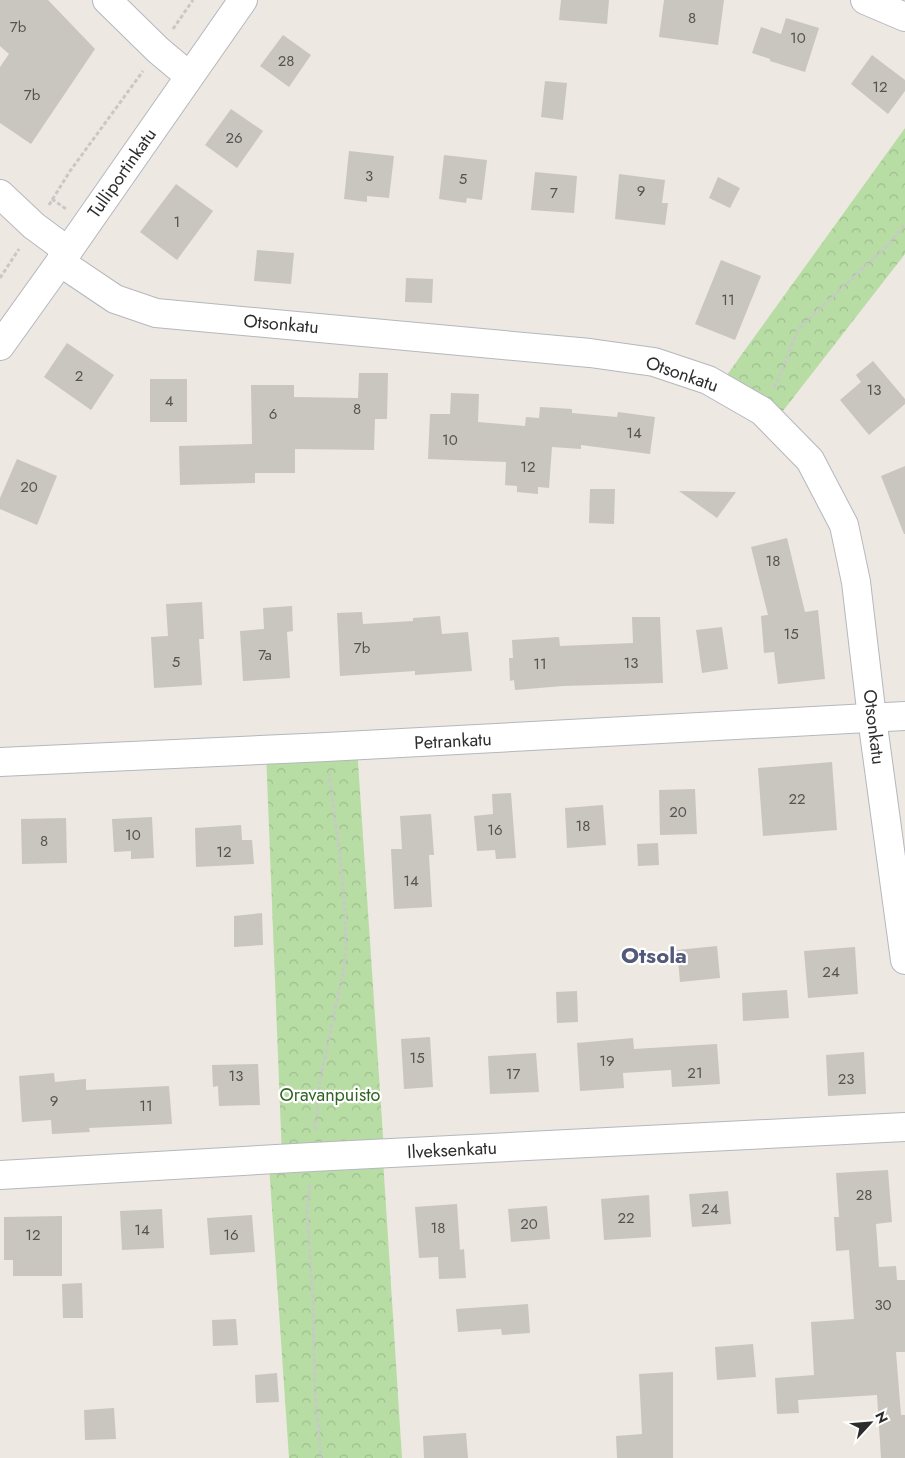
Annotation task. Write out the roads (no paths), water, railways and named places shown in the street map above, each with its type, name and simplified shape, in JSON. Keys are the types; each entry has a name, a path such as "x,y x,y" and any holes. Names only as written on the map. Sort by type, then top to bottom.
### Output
{"street":[{"path":"107,0 158,50 189,76"},
{"name":"Tulliportinkatu","path":"0,346 243,0"},
{"path":"865,0 905,17"},
{"name":"Otsonkatu","path":"0,194 64,257 115,300 156,313 580,352 654,362 708,380 762,410 810,460 844,525 856,582 872,718 905,960"},
{"name":"Petrankatu","path":"0,762 326,747 905,716"},
{"name":"Ilveksenkatu","path":"0,1175 905,1127"}],"district":[{"name":"Otsola","path":"654,955"}],"park label":[{"name":"Oravanpuisto","path":"330,1095"}]}
